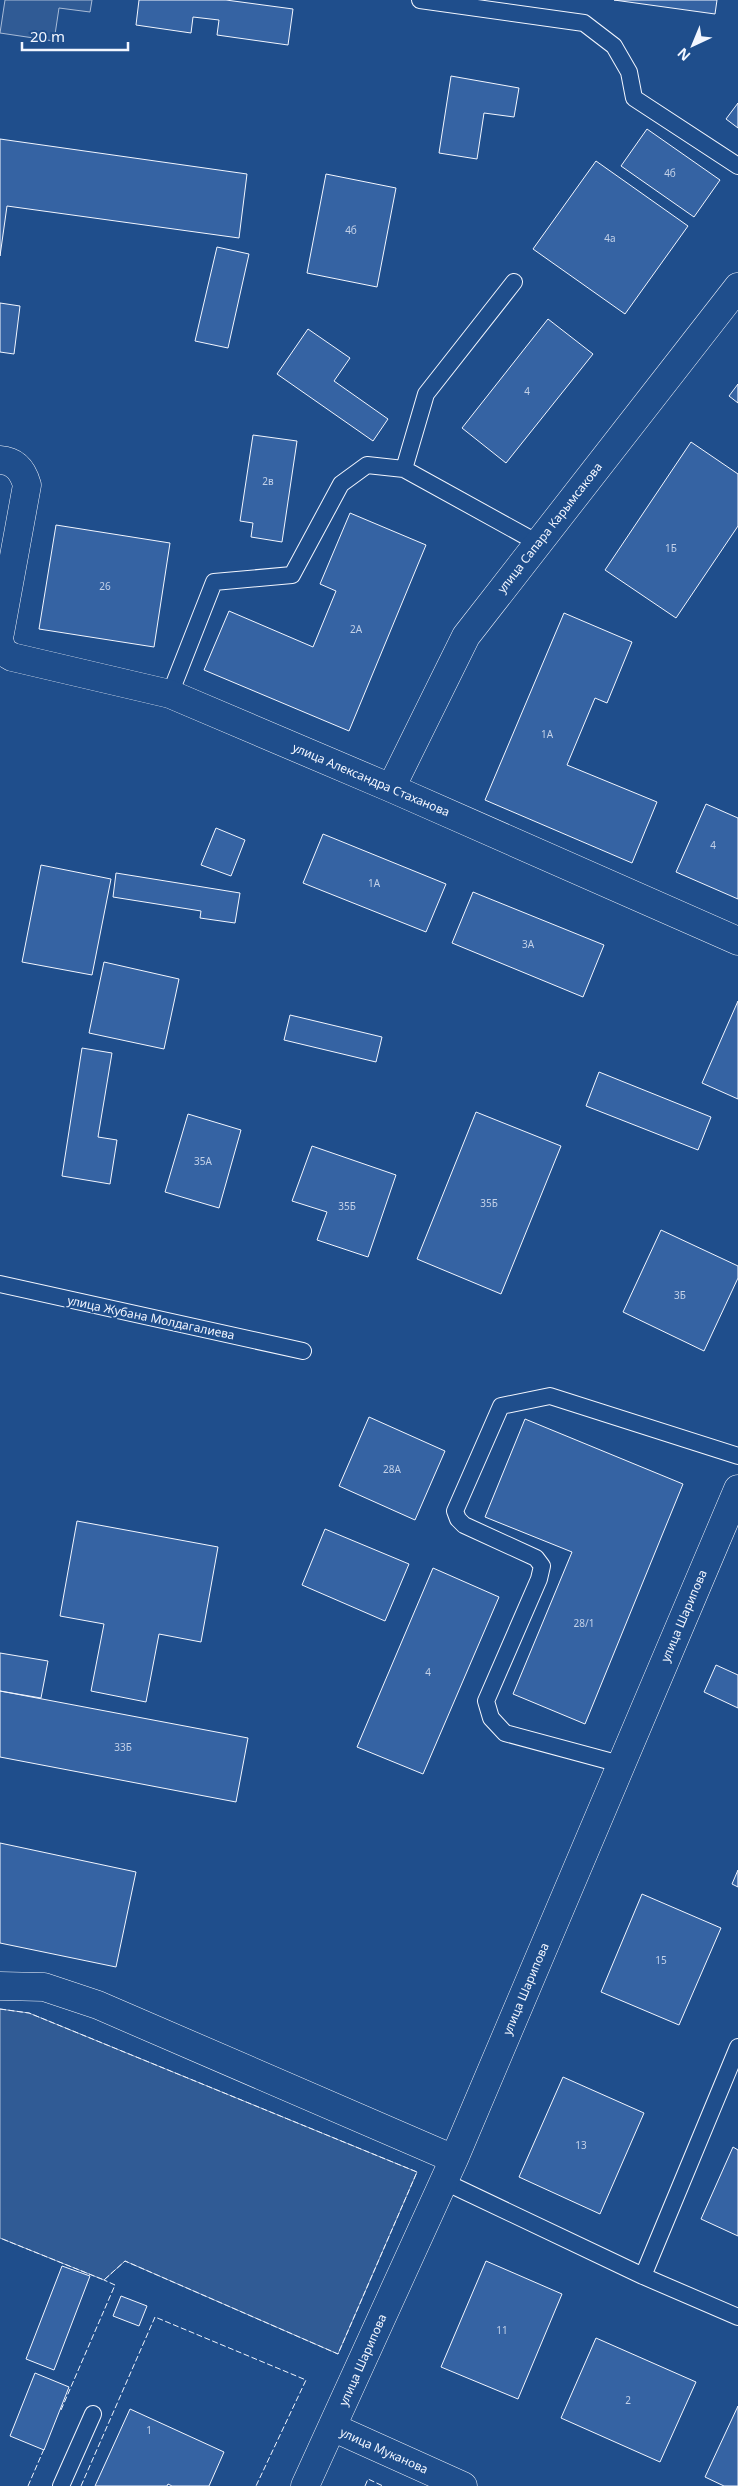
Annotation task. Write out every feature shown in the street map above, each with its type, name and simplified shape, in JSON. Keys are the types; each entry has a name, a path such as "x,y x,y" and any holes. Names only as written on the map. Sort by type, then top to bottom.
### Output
{"street":[{"name":"улица Сапара Карымсакова","path":"391,788 466,636 738,287"},
{"path":"0,460 9,461 23,472 28,485 0,633"},
{"name":"улица Александра Стаханова","path":"0,643 2,651 12,658 170,694 391,788 738,941"},
{"name":"улица Шарипова","path":"304,2486 449,2170 738,1488"},
{"path":"0,1986 44,1988 98,2005 449,2170"},
{"name":"улица Муканова","path":"332,2428 464,2486"}],"lane":[{"path":"420,0 584,23 614,46 629,72 634,98 738,166"},
{"path":"404,469 426,394 514,282"},
{"path":"170,694 214,582 292,574 341,484 366,465 404,469 538,543"},
{"name":"улица Жубана Молдагалиева","path":"0,1284 303,1351"},
{"path":"620,1764 505,1733 491,1718 486,1701 539,1579 542,1566 536,1558 464,1525 458,1520 455,1511 501,1406 526,1399 550,1396 738,1456"},
{"path":"643,2276 738,2047"},
{"path":"449,2170 643,2276 738,2317"},
{"path":"62,2486 93,2414"}],"shaded area":[{"path":"5,0 92,0 90,12 59,8 54,41 0,33"},
{"path":"0,2009 29,2013 417,2172 338,2354 125,2261 104,2280 0,2238"}],"building":[{"path":"139,0 226,0 293,9 288,45 217,35 219,20 193,17 191,33 136,25"},
{"path":"614,0 717,0 715,14"},
{"path":"451,76 519,88 514,117 484,113 477,159 439,153"},
{"path":"738,103 738,128 726,119"},
{"path":"647,129 720,180 694,217 621,166"},
{"path":"0,139 247,174 239,238 7,206 0,256"},
{"path":"596,161 688,226 625,314 533,249"},
{"path":"326,174 396,188 377,287 307,273"},
{"path":"217,247 249,254 228,348 195,341"},
{"path":"0,303 20,306 14,354 0,352"},
{"path":"548,319 593,354 506,463 462,428"},
{"path":"308,329 350,358 334,381 388,419 373,441 277,374"},
{"path":"738,384 738,403 729,396"},
{"path":"253,435 297,441 282,542 251,537 253,523 240,521"},
{"path":"691,442 738,474 738,526 676,618 605,570"},
{"path":"350,513 426,545 349,731 204,670 229,611 313,647 336,591 320,584"},
{"path":"56,525 170,543 154,647 39,629"},
{"path":"564,613 632,642 607,703 595,698 567,765 657,802 632,863 485,800"},
{"path":"706,804 738,818 738,899 676,872"},
{"path":"216,828 245,840 231,876 201,865"},
{"path":"323,834 446,884 426,932 303,883"},
{"path":"41,865 111,879 92,975 22,962"},
{"path":"116,873 240,893 235,923 200,918 201,911 113,897"},
{"path":"473,892 604,945 583,997 452,943"},
{"path":"104,962 179,979 164,1049 89,1033"},
{"path":"738,1001 738,1099 702,1083"},
{"path":"290,1015 382,1037 376,1062 284,1040"},
{"path":"82,1048 112,1053 98,1137 117,1140 110,1184 62,1176"},
{"path":"599,1072 711,1117 698,1150 586,1106"},
{"path":"476,1112 561,1146 501,1294 417,1259"},
{"path":"188,1114 241,1130 219,1208 165,1192"},
{"path":"312,1146 396,1175 368,1257 317,1240 327,1212 292,1201"},
{"path":"661,1230 738,1266 738,1278 704,1351 623,1312"},
{"path":"369,1417 445,1451 415,1520 339,1486"},
{"path":"525,1419 683,1484 585,1724 513,1694 572,1552 485,1517"},
{"path":"77,1521 218,1547 201,1642 159,1634 146,1702 91,1691 104,1624 60,1616"},
{"path":"325,1529 409,1564 385,1621 302,1585"},
{"path":"433,1568 499,1597 423,1774 357,1747"},
{"path":"0,1653 48,1661 41,1698 0,1691"},
{"path":"716,1665 738,1675 738,1708 704,1692"},
{"path":"0,1691 248,1738 236,1802 0,1757"},
{"path":"0,1843 136,1872 116,1967 0,1943"},
{"path":"738,1870 738,1887 732,1884"},
{"path":"642,1894 721,1928 679,2025 601,1992"},
{"path":"563,2077 644,2113 600,2214 519,2177"},
{"path":"733,2147 738,2150 738,2236 701,2219"},
{"path":"486,2261 562,2294 518,2399 441,2367"},
{"path":"62,2266 90,2276 54,2370 26,2359"},
{"path":"121,2296 147,2306 139,2326 113,2316"},
{"path":"596,2338 696,2382 660,2462 561,2418"},
{"path":"35,2373 69,2387 44,2450 10,2436"},
{"path":"738,2406 738,2486 724,2486 705,2477"},
{"path":"130,2409 224,2452 209,2486 172,2486 168,2484 167,2486 95,2486"}],"fence":[{"path":"0,2009 29,2013 417,2172 338,2354 125,2261 104,2280 0,2238"},
{"path":"61,2410 115,2285 104,2280"},
{"path":"81,2486 155,2317 306,2380 256,2486"},
{"path":"28,2486 44,2449"},
{"path":"365,2486 368,2479 383,2486"}]}
